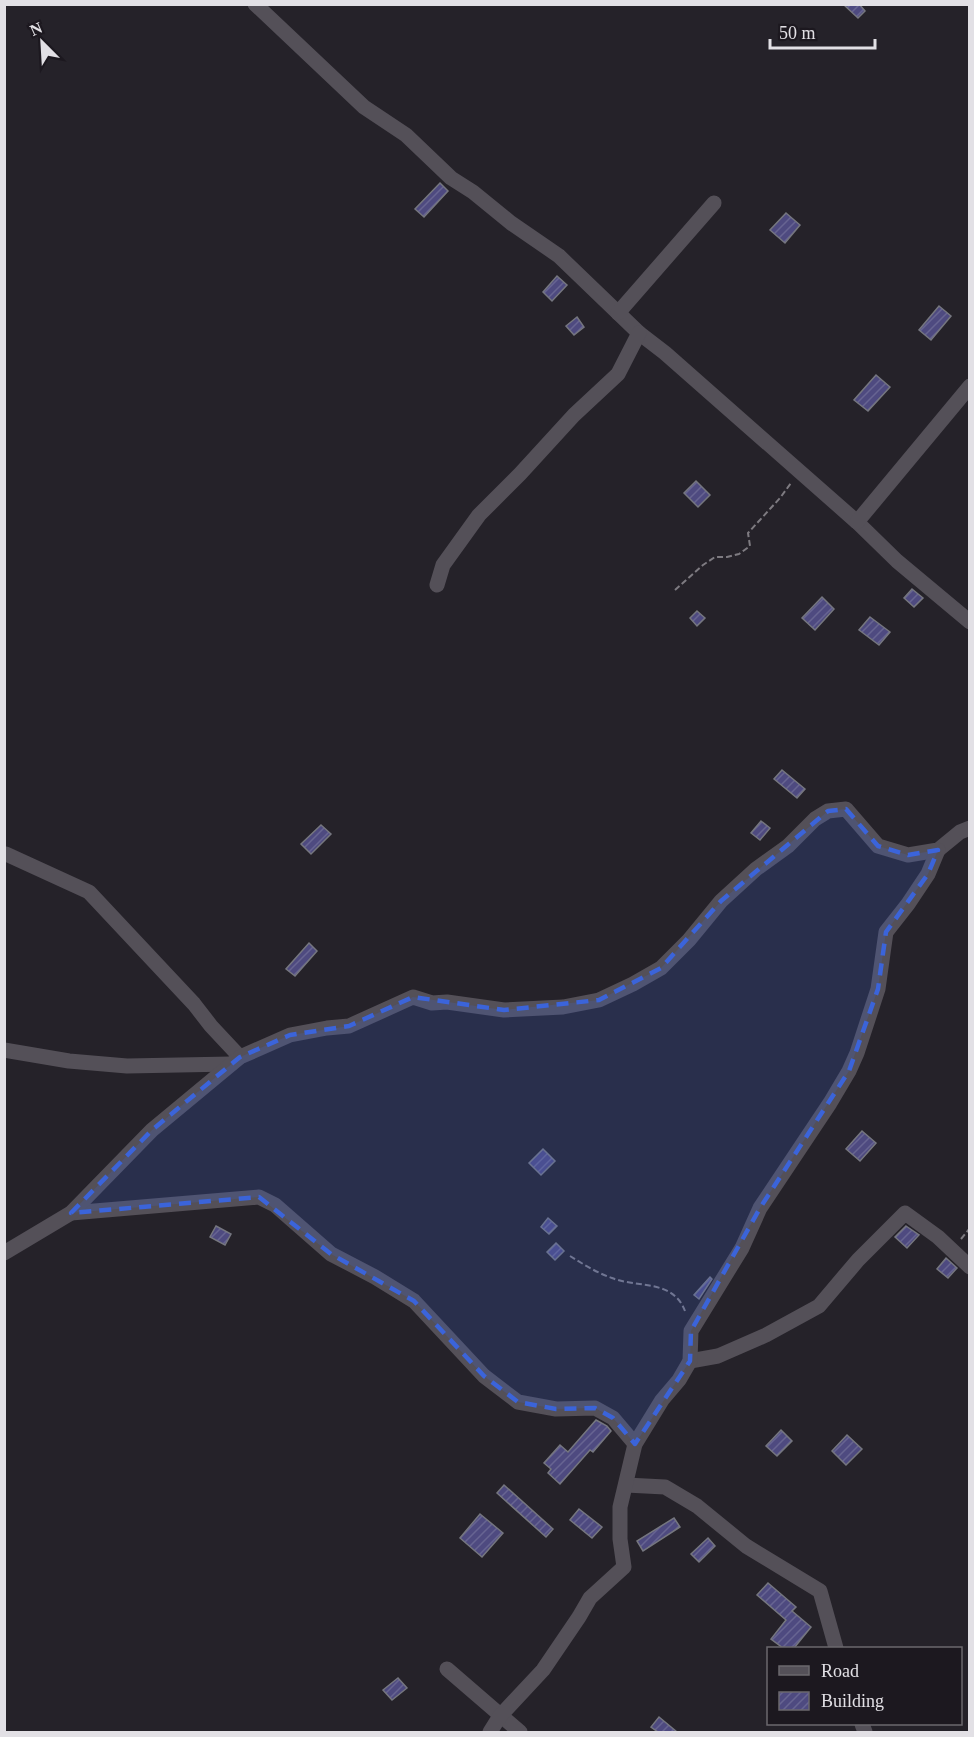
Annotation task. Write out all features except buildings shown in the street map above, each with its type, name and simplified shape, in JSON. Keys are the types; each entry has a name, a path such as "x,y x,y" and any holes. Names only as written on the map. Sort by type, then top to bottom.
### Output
{"street":[{"path":"255,4 364,107 406,135 451,178 560,256 639,333 665,353 857,522 897,561 969,622"},
{"path":"618,313 714,203"},
{"path":"437,585 443,565 479,515 574,415 618,374 639,333"},
{"path":"857,522 969,386"},
{"path":"4,1253 70,1213 152,1130 236,1060 290,1035 349,1026 412,997 432,1003 447,1002 504,1010 563,1007 598,1000 661,968 689,940 721,901 756,869 788,846 815,819 828,811 846,809 878,846 908,855 938,850"},
{"path":"490,1732 500,1716 543,1670 590,1598 624,1567 620,1539 620,1507 635,1444 690,1361 691,1331 742,1248 760,1208 849,1071 878,989 886,932 928,874 938,850 960,832 969,828"},
{"path":"6,854 89,892 194,1004 236,1060"},
{"path":"4,1050 69,1061 127,1066 236,1060"},
{"path":"70,1213 259,1197 275,1205 331,1254 414,1301 484,1376 518,1402 556,1409 596,1408 613,1418 635,1444"},
{"path":"690,1361 718,1356 766,1335 819,1306 858,1260 905,1213 938,1237 969,1267"},
{"path":"626,1485 665,1487 697,1506 746,1546 820,1591 836,1647"},
{"path":"447,1669 520,1732"}],"path":[{"path":"675,590 715,557 739,554 750,546 748,533 780,498 798,471"},
{"path":"570,1256 614,1279 652,1285 671,1292 683,1307 691,1331"}],"highlighted area":[{"path":"846,809 878,846 908,855 938,850 928,874 886,932 878,989 849,1071 760,1208 691,1331 690,1361 635,1444 613,1418 595,1408 556,1409 518,1402 484,1376 414,1301 331,1254 259,1197 71,1213 152,1130 240,1057 290,1035 349,1026 413,997 504,1010 599,1000 661,968 721,901 828,811"}]}
